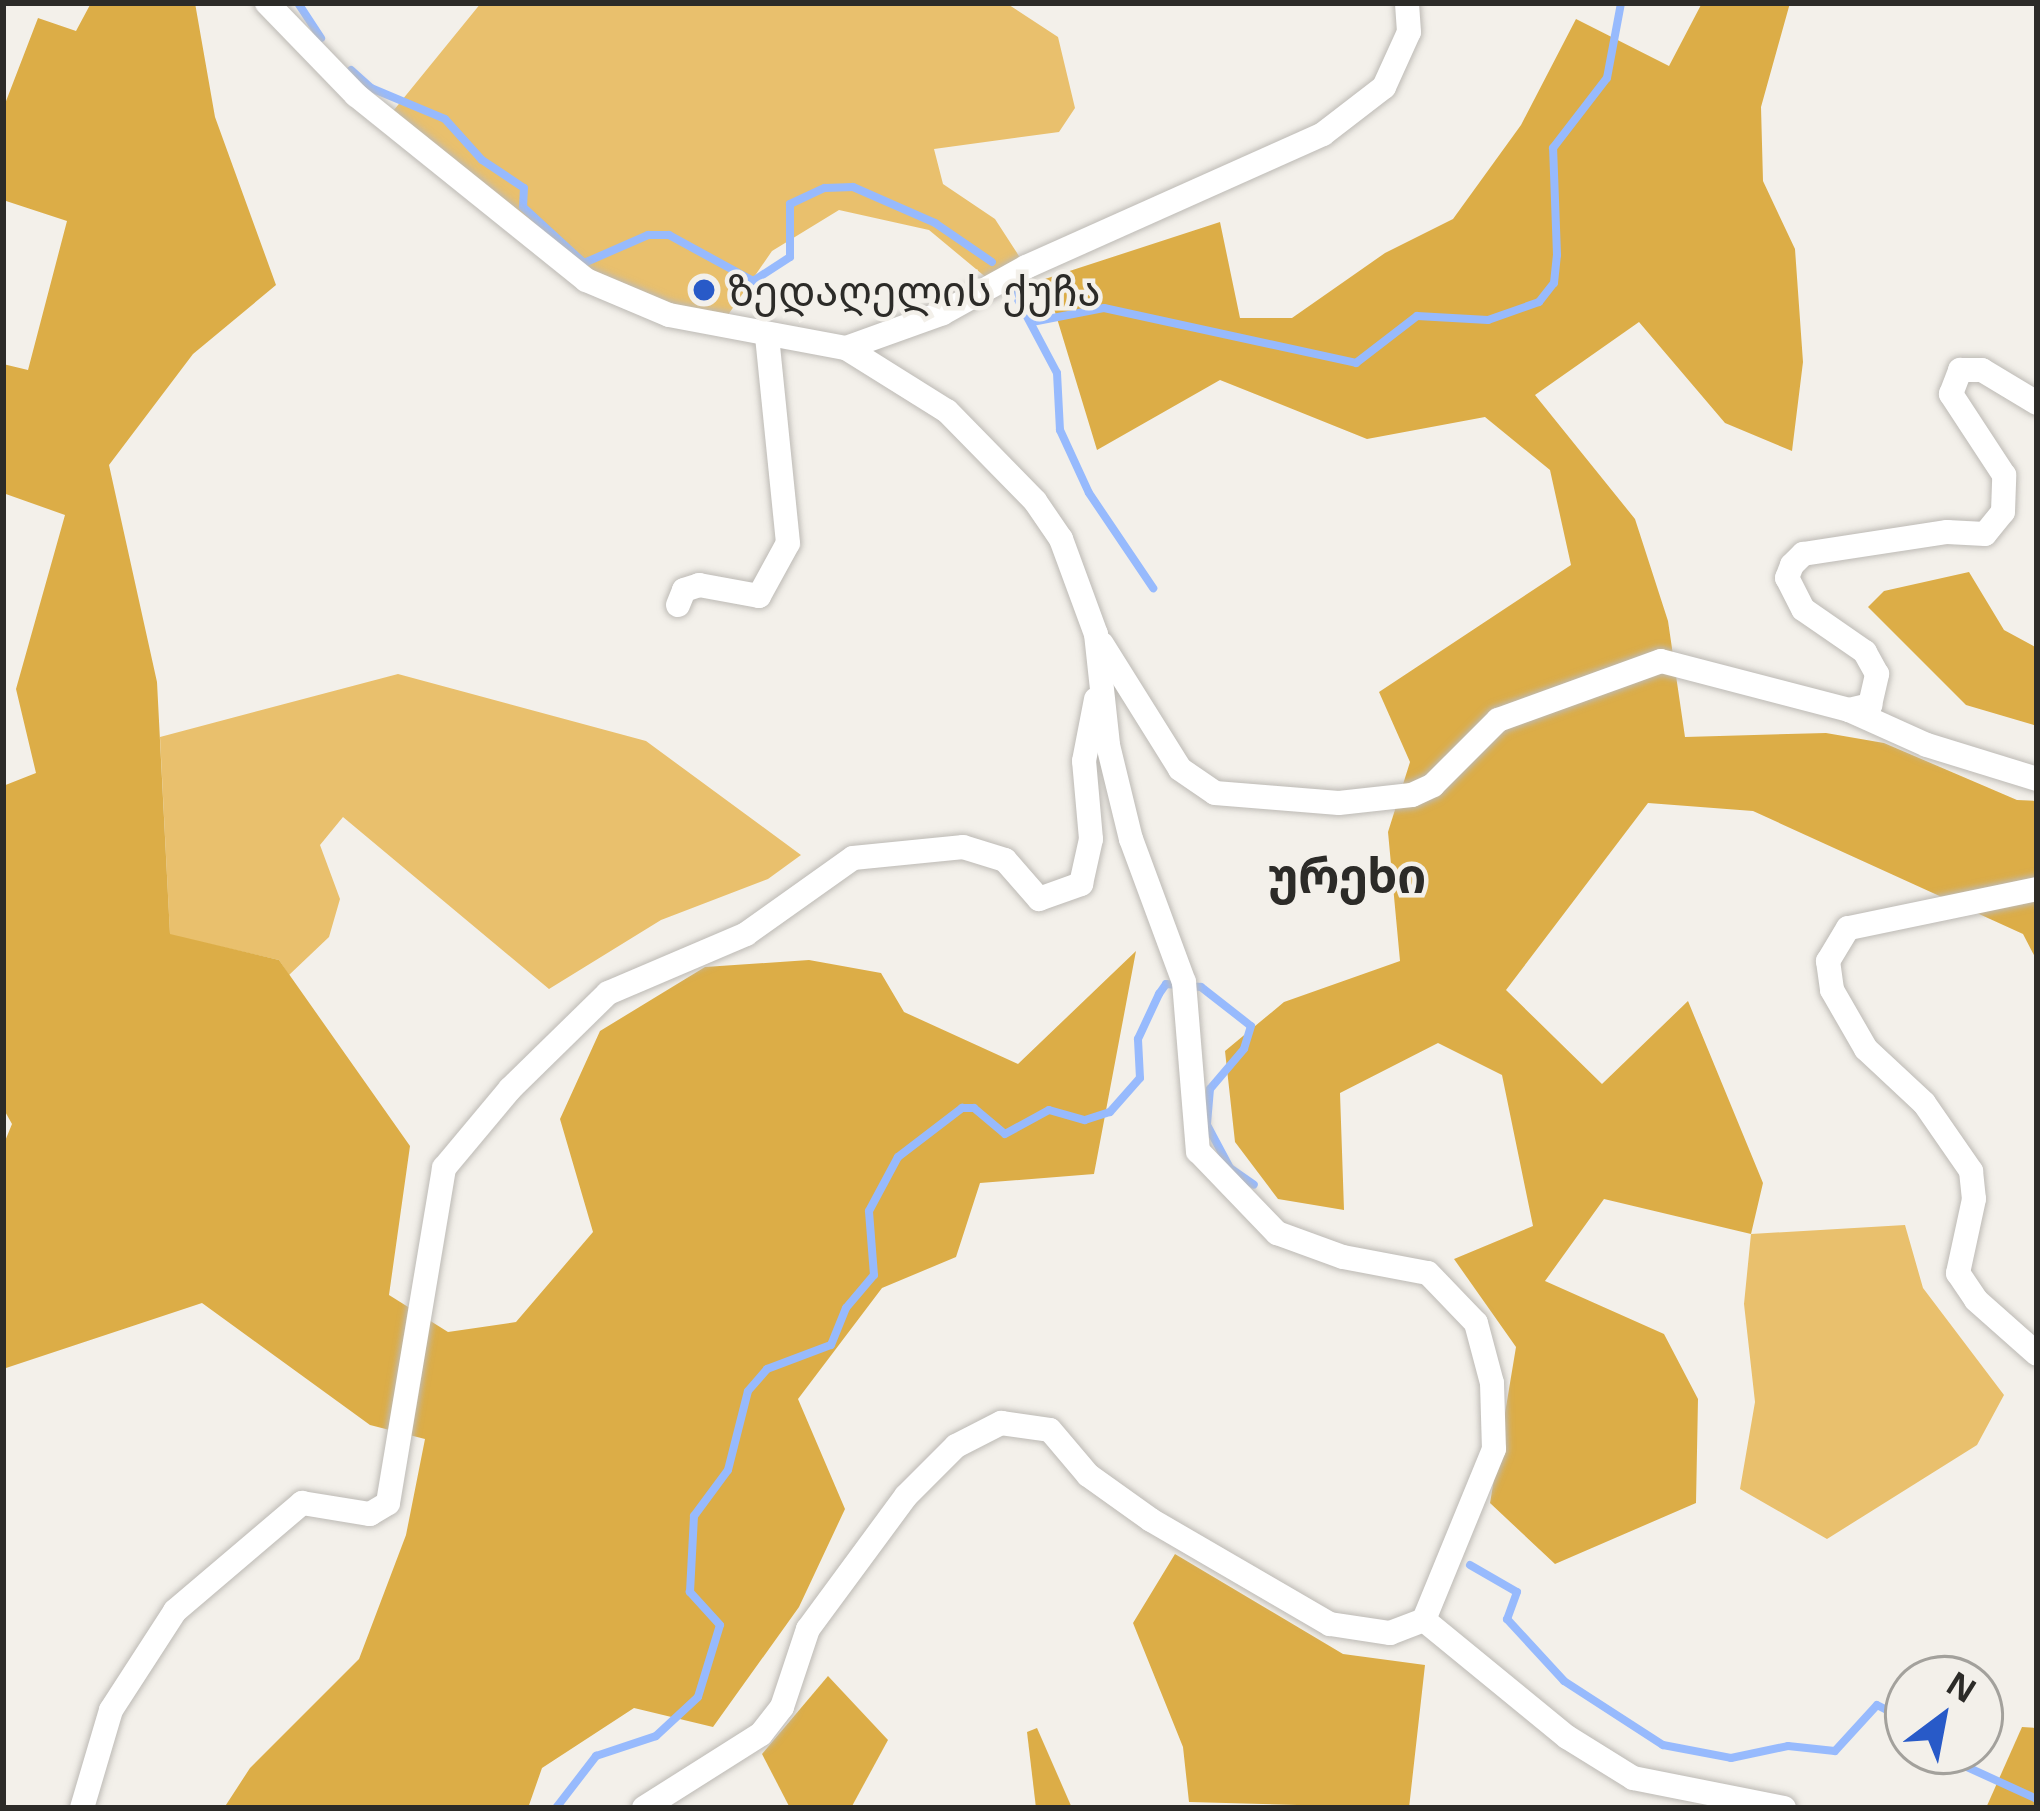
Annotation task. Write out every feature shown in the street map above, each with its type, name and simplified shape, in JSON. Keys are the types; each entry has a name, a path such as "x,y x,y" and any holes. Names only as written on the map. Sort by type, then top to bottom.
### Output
{"street":[{"path":"267,3 356,95 586,280 669,315 767,337 846,348 947,411 1035,500 1073,563 1096,634 1108,745 1130,839 1184,982 1198,1150 1277,1233 1343,1257 1429,1273 1476,1324 1492,1383 1494,1449 1424,1620 1390,1633 1330,1624 1119,1498 1088,1475 1050,1430 1001,1423 956,1446 906,1496 808,1629 782,1707 760,1734 644,1808"},
{"path":"846,348 926,320 1025,266 1323,134 1384,87 1408,32 1407,3"},
{"path":"678,605 684,590 699,585 759,596 788,543 767,337"},
{"path":"1850,710 1870,705 1877,674 1864,652 1803,609 1787,578 1792,565 1803,554 1985,534 2003,512 2004,475 1951,394 1960,370 1982,370 2037,403"},
{"path":"1096,634 1180,769 1215,793 1339,803 1412,794 1433,784 1498,720 1660,662 1850,710 1927,746 2037,779"},
{"path":"82,1808 111,1710 175,1611 302,1503 370,1514 388,1503 444,1168 510,1089 608,993 746,934 853,858 963,847 1005,860 1040,899 1081,884 1091,839 1084,761 1102,669"},
{"path":"2037,889 1848,928 1828,961 1832,991 1866,1048 1924,1103 1971,1171 1974,1199 1958,1273 1976,1300 2037,1354"},
{"path":"1424,1620 1567,1737 1633,1778 1784,1808"}],"shaded area":[{"path":"91,3 195,3 215,117 276,285 193,354 109,465 157,682 170,934 279,960 410,1146 389,1295 448,1332 516,1322 593,1232 560,1119 600,1031 705,967 809,960 881,973 904,1012 1018,1064 1136,951 1094,1174 980,1183 956,1257 882,1288 798,1399 845,1509 799,1607 713,1727 634,1708 542,1768 528,1808 224,1808 250,1768 359,1659 406,1535 425,1439 370,1425 202,1303 3,1369 3,1146 12,1124 3,1108 3,786 36,773 16,689 65,515 3,493 3,364 28,370 67,221 3,200 3,109 38,18 76,31"},
{"path":"481,3 1006,3 1058,37 1075,108 1059,132 934,149 943,184 995,219 1026,267 994,284 929,230 839,210 772,251 719,328 626,302 385,121"},
{"path":"1702,3 1790,3 1761,107 1763,181 1795,249 1803,362 1792,451 1725,423 1639,322 1535,395 1635,519 1668,621 1685,737 1826,733 1884,743 2017,800 2037,801 2037,961 2023,934 1753,811 1648,803 1506,990 1602,1084 1688,1001 1763,1183 1751,1234 1604,1199 1545,1281 1664,1334 1698,1399 1696,1503 1555,1564 1490,1503 1516,1347 1454,1259 1533,1226 1502,1075 1438,1043 1340,1093 1344,1210 1278,1199 1235,1142 1225,1051 1284,1002 1400,961 1388,832 1410,762 1379,692 1571,565 1550,470 1485,417 1367,439 1220,380 1097,450 1045,279 1220,222 1240,318 1292,318 1385,253 1453,219 1521,125 1576,19 1669,66"},
{"path":"1969,572 2004,630 2037,648 2037,726 1966,705 1868,607 1884,591"},
{"path":"398,674 646,741 801,855 768,879 661,920 549,989 343,817 320,845 340,899 329,937 289,975 279,960 170,935 160,737"},
{"path":"1905,1225 1923,1288 2004,1395 1977,1445 1827,1539 1740,1489 1755,1402 1744,1304 1751,1234"},
{"path":"1175,1554 1343,1654 1425,1665 1409,1808 1189,1802 1183,1747 1133,1623"},
{"path":"828,1676 888,1740 851,1808 790,1808 762,1754"},
{"path":"2022,1727 2037,1728 2037,1808 1986,1808"},
{"path":"1037,1728 1072,1808 1036,1808 1027,1732"}],"waterway":[{"path":"298,3 321,38"},
{"path":"1032,322 1104,308 1356,363 1417,316 1488,320 1539,302 1554,283 1557,255 1553,148 1607,78 1621,3"},
{"path":"351,70 371,88 445,119 482,160 524,188 523,207 584,263 648,235 669,235 753,281 790,257 790,204 825,188 853,187 935,223 992,262"},
{"path":"1015,294 1057,373 1060,430 1089,493 1153,588"},
{"path":"556,1808 596,1756 656,1736 698,1697 720,1625 690,1592 694,1516 728,1470 748,1391 767,1369 831,1345 846,1308 874,1275 869,1211 898,1157 962,1108 974,1108 1005,1134 1049,1110 1085,1120 1110,1112 1140,1078 1138,1039 1166,984 1201,987 1251,1026 1244,1049 1210,1089 1207,1125 1230,1168 1254,1185"},
{"path":"1470,1565 1517,1592 1507,1619 1564,1681 1663,1745 1731,1758 1788,1746 1835,1751 1877,1705 1884,1709"},
{"path":"1984,1775 2037,1799"}],"place":[{"name":"ზედაღელის ქუჩა","path":"704,290"}],"district":[{"name":"ურეხი","path":"1347,875"}]}
